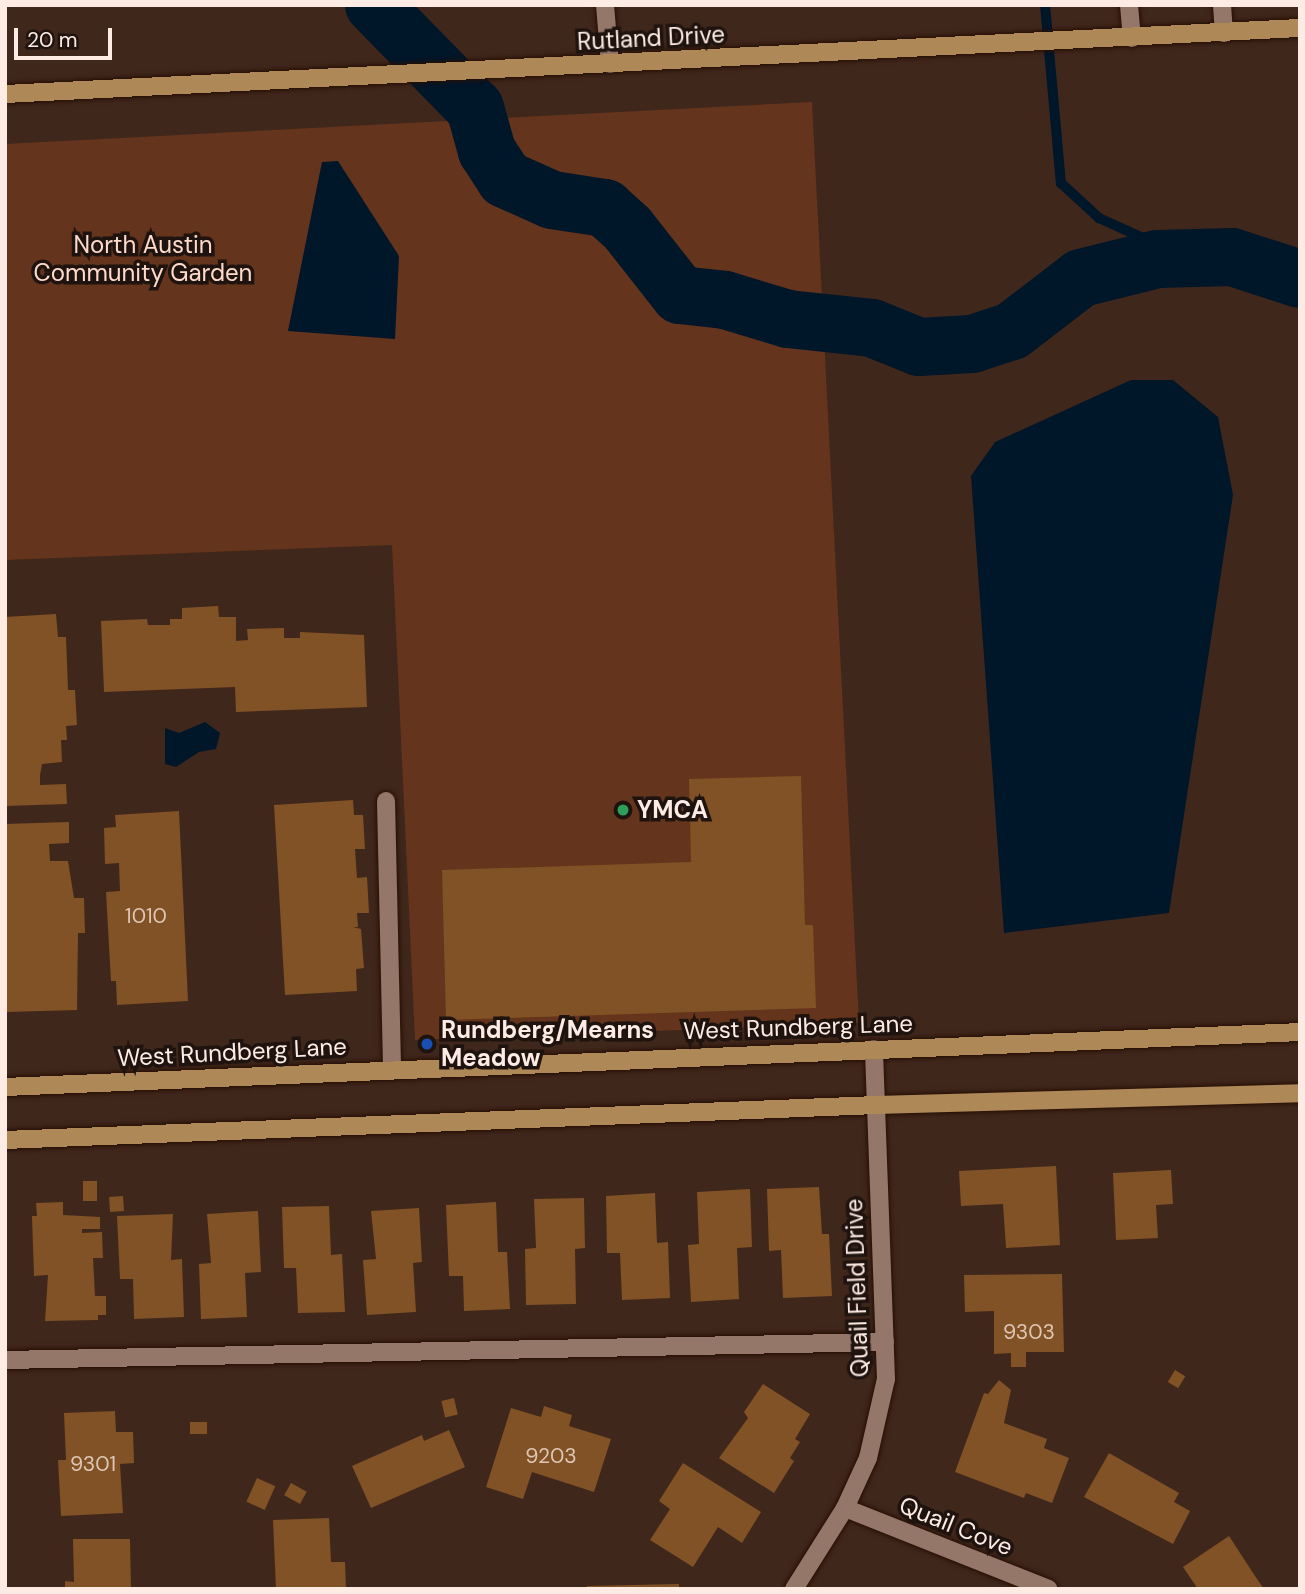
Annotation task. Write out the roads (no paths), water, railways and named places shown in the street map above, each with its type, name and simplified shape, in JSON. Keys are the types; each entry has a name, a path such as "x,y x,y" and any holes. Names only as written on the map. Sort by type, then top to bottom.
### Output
{"main road":[{"name":"Rutland Drive","path":"5,94 1300,28"},
{"name":"West Rundberg Lane","path":"5,1087 392,1068 1300,1032"},
{"path":"5,1140 876,1105 1300,1093"}],"street":[{"path":"605,5 610,64"},
{"path":"1129,5 1132,38"},
{"path":"1222,5 1224,33"},
{"path":"386,801 392,1068"},
{"name":"Quail Field Drive","path":"794,1589 845,1508 868,1458 881,1412 886,1379 874,1049"},
{"path":"5,1360 885,1342"},
{"name":"Quail Cove","path":"845,1508 1049,1589"}],"water":[{"path":"338,161 399,256 395,339 288,331 322,162"},
{"path":"1131,380 1173,380 1218,417 1233,495 1169,913 1004,933 971,476 995,442"},
{"path":"205,722 220,733 216,749 199,752 176,767 165,764 165,728 179,733"}],"waterway":[{"path":"374,5 475,108 487,151 505,179 552,200 605,208 628,229 680,295 725,300 788,319 872,328 919,347 972,344 1012,331 1081,278 1158,259 1232,257 1300,279"},
{"path":"1045,5 1061,183 1099,218 1187,258"}],"place":[{"name":"YMCA","path":"623,810"},
{"name":"Rundberg/Mearns Meadow","path":"427,1044"}],"park label":[{"name":"North Austin Community Garden","path":"143,259"}]}
